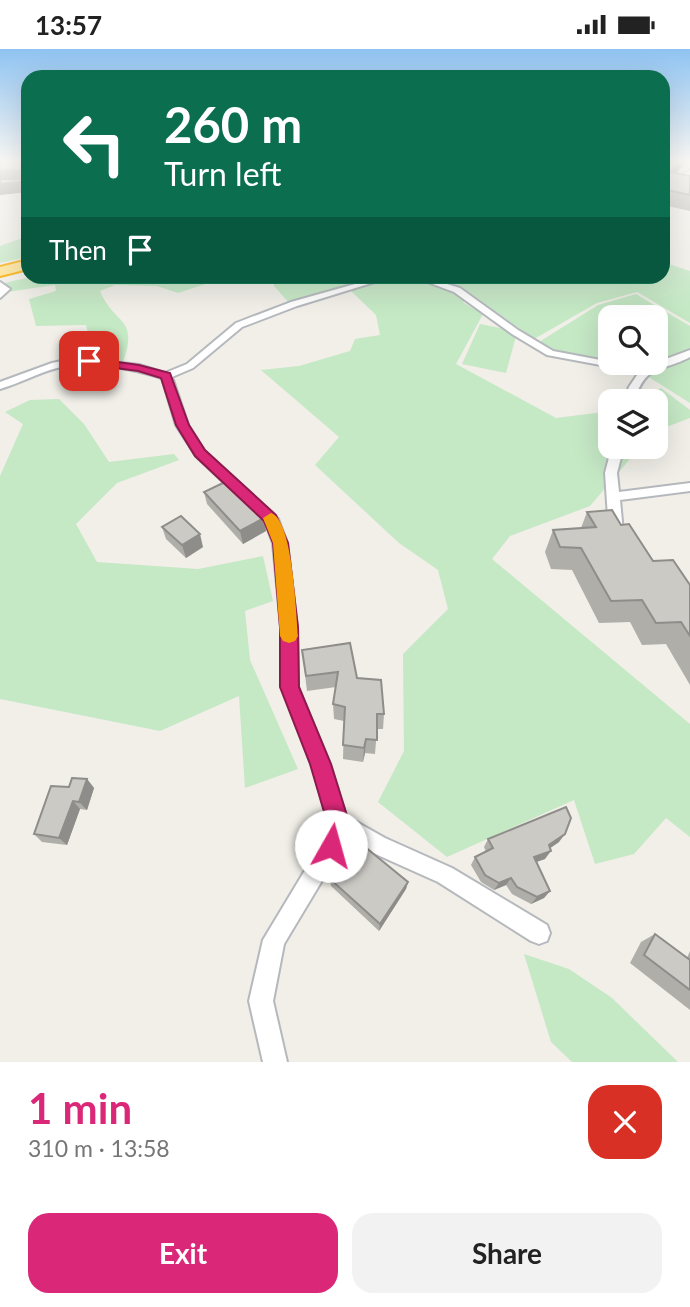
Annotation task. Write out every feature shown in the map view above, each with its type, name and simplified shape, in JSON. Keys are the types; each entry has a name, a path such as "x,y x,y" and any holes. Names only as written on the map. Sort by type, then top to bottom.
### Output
{"highway":[{"path":"0,272 21,266"},
{"path":"0,278 21,273"}],"street":[{"path":"0,284 6,289 0,295"},
{"path":"0,386 55,365 76,361 139,368 166,376 190,366 240,325 294,304 363,284"},
{"path":"439,284 457,290 514,332 550,353 598,362"},
{"path":"668,361 690,353"},
{"path":"166,376 182,425 200,453 271,519 280,543 289,627 290,687 321,764 338,822 331,846 274,940 261,1001 275,1062"},
{"path":"615,459 611,473 617,534"},
{"path":"613,497 690,487"},
{"path":"338,822 378,845 446,875 539,933"}],"green space":[{"path":"21,238 21,258 0,263 0,246"},
{"path":"670,264 690,271 690,323 668,310 668,305 659,305 637,292 597,303 534,339 462,287 452,284 670,284"},
{"path":"21,279 21,284 206,284 178,293 157,286 115,285 100,291 127,329 127,347 123,362 103,359 109,344 90,341 86,325 36,326 29,299 56,291 55,285 0,293 0,284"},
{"path":"274,284 357,284 290,304"},
{"path":"371,284 433,284 462,296 464,303 483,314 456,364 556,418 598,413 598,459 630,459 590,506 510,536 492,559 690,724 690,837 666,818 634,854 595,864 574,800 447,857 378,802 404,751 403,654 448,609 438,570 399,543 315,465 339,437 261,370 299,366 350,351 355,339 380,335 376,315 350,290"},
{"path":"636,294 655,305 598,305"},
{"path":"598,305 598,360 551,350 539,342"},
{"path":"668,313 690,326 690,403 645,375 668,375"},
{"path":"480,324 505,329 516,336 506,373 462,364"},
{"path":"668,393 690,410 690,418 668,426"},
{"path":"59,399 84,424 109,462 174,454 179,460 117,483 76,524 97,562 198,569 263,556 273,601 245,611 250,660 298,769 245,788 239,696 160,731 0,699 0,476 23,424 5,412 30,400"},
{"path":"524,954 569,969 612,998 678,1062 572,1062 551,1042"}],"building":[{"path":"225,482 264,518 240,531 204,492"},
{"path":"612,510 621,525 629,524 653,561 673,560 690,585 690,636 681,622 656,623 642,600 611,601 581,548 560,547 553,530 596,527 587,512"},
{"path":"181,516 200,534 182,545 162,527"},
{"path":"350,643 357,678 381,680 384,714 377,714 377,740 366,739 364,748 343,745 345,707 333,704 338,672 306,676 302,650"},
{"path":"72,778 87,779 79,802 73,801 59,838 34,834 51,786 69,787"},
{"path":"566,807 571,818 565,834 549,845 551,851 534,857 550,891 537,897 517,887 511,878 499,883 485,875 475,857 493,848 488,839"},
{"path":"359,842 408,882 380,924 330,879"},
{"path":"655,934 690,960 690,990 644,955"}],"slow traffic":[{"path":"271,518 280,543 289,636"}],"route":[{"path":"89,361 139,368 166,376 182,425 200,453 271,519 280,543 289,627 290,687 321,764 338,822 331,846"}]}
